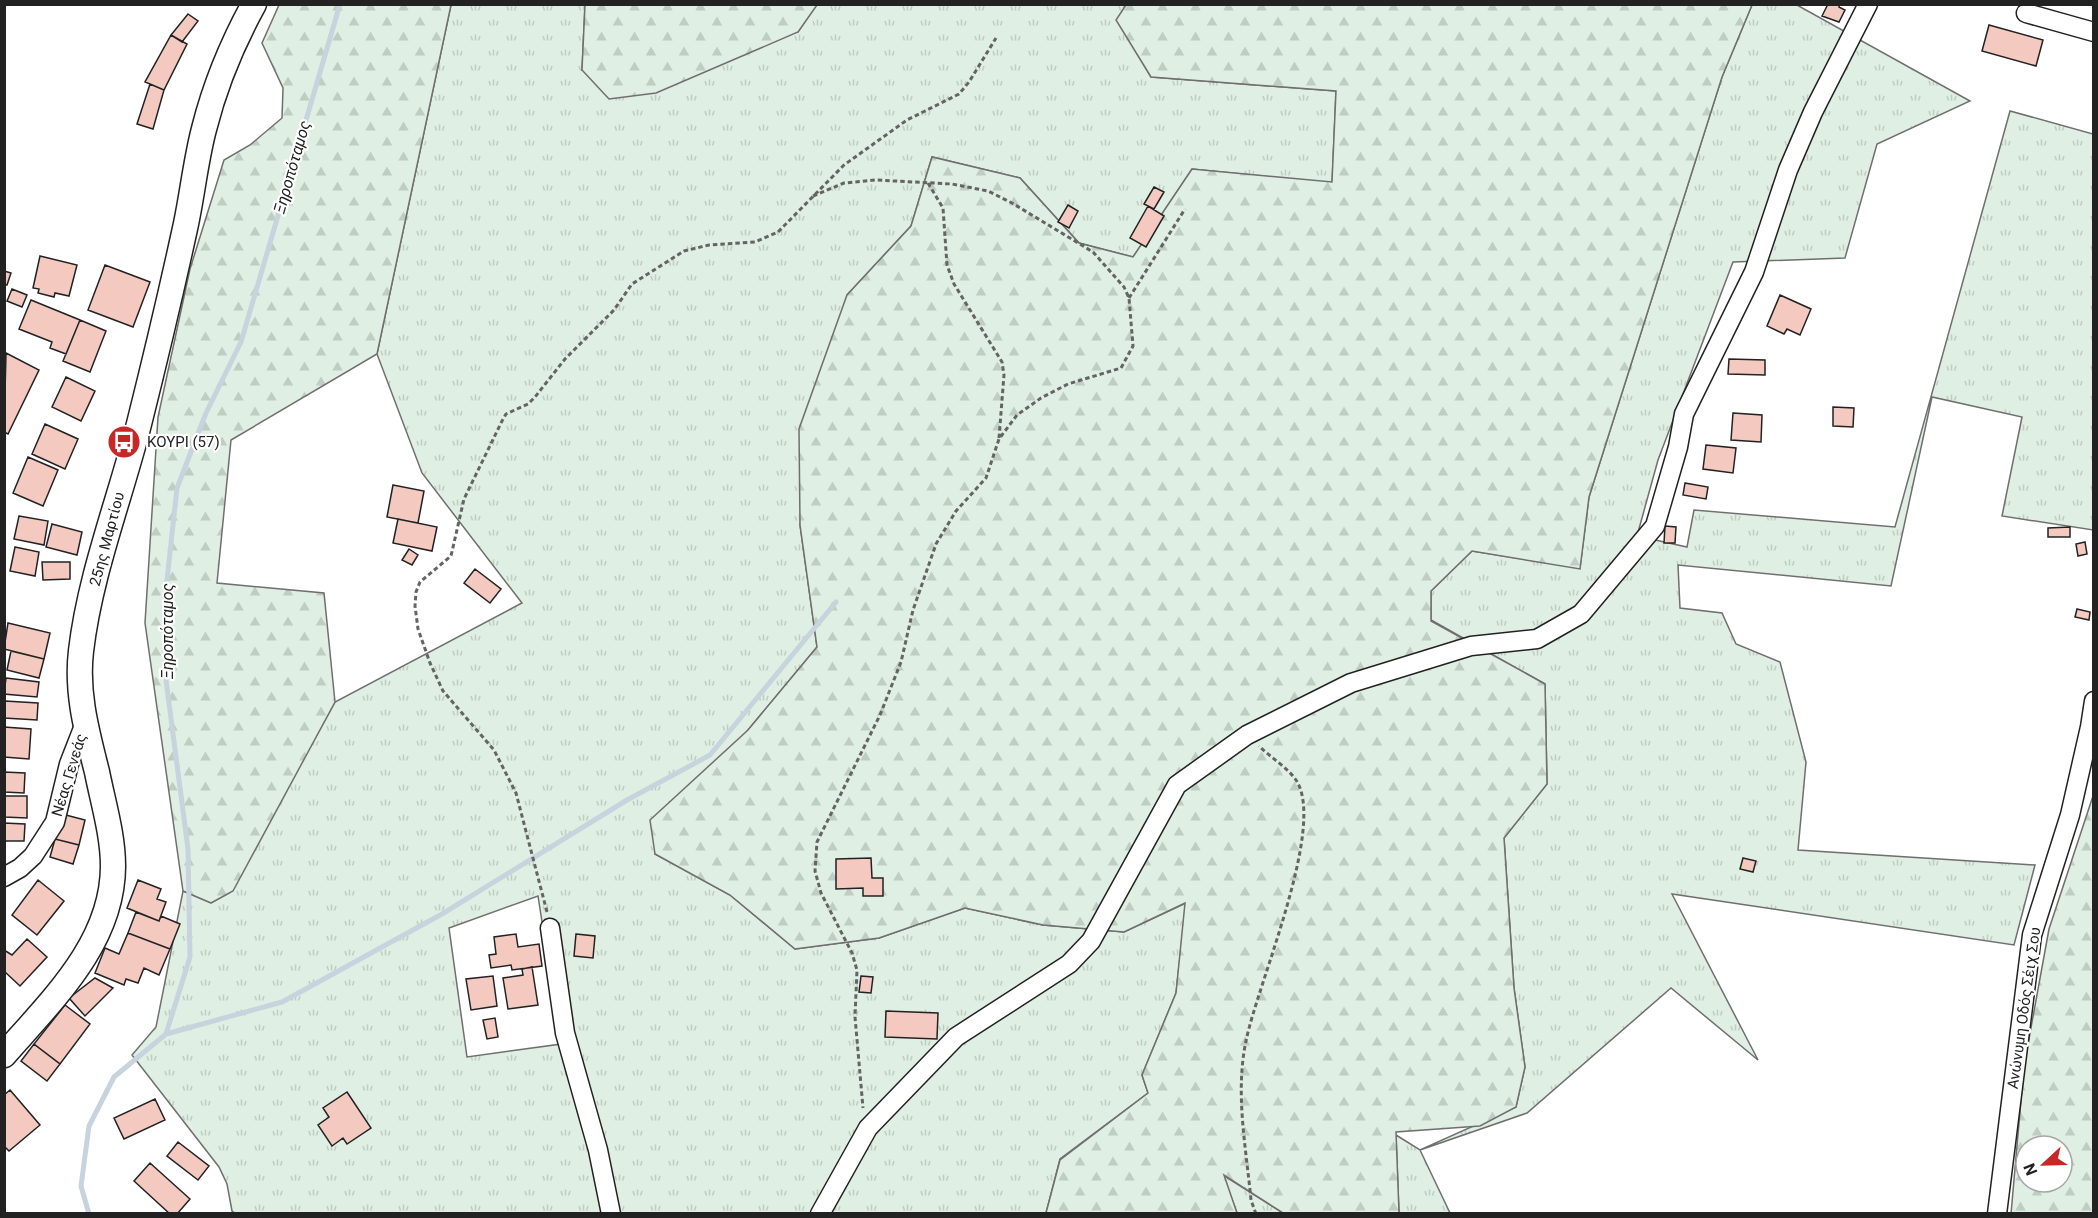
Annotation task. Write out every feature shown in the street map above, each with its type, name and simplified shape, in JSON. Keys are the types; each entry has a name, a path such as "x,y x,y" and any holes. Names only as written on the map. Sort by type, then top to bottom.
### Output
{"main road":[{"name":"25ης Μαρτίου","path":"4,1055 47,1007 81,962 96,938 109,904 113,862 108,822 85,723 80,688 81,656 93,592 139,425 184,232 204,130 228,56 254,4"}],"street":[{"path":"820,1214 868,1128 956,1036 1069,964 1091,941 1177,785 1247,735 1351,683 1472,646 1537,639 1581,614 1655,526 1678,447 1684,414 1754,272 1788,170 1813,112 1868,4"},
{"path":"2026,13 2094,32"},
{"name":"Ανώνυμη Οδός Σέιχ Σου","path":"1996,1214 2032,935 2070,815 2094,701"},
{"name":"Νέας Γενεάς","path":"4,877 20,868 33,856 55,822 69,764 85,723"},
{"path":"550,928 565,1033 598,1150 610,1214"}],"path":[{"path":"550,928 516,793 494,750 443,691 418,630 414,606 416,592 427,575 451,556 464,499 506,414 528,404 535,397 565,360 614,310 632,284 684,252 709,245 766,239 778,232 844,165 907,120 959,94 996,38"},
{"path":"813,196 844,183 876,180 927,183 988,191 1093,252 1124,287 1129,298 1133,346 1121,368 1068,384 1041,398 1017,416 999,439"},
{"path":"868,1128 860,1086 855,1017 857,970 852,953 821,893 815,871 818,842 885,704 901,662 913,610 936,544 956,511 986,478 999,439 1004,375 1002,362 954,284 947,265 943,208 927,183"},
{"path":"1129,298 1185,209"},
{"path":"1247,735 1296,780 1304,803 1303,847 1246,1041 1240,1092 1251,1200 1256,1214"}],"green space":[{"path":"585,4 817,5 798,32 656,93 609,99 582,70"},
{"path":"817,4 1126,5 1117,20 1151,77 1336,91 1332,183 1192,169 1133,257 1079,243 1020,178 932,157 911,226 847,295 800,525 817,647 748,730 655,854 730,895 795,949 879,938 965,908 1043,925 1124,932 1186,903 1176,993 1142,1075 1148,1093 1060,1159 1046,1213 235,1213 232,1211 227,1184 219,1167 132,1055 156,1027 183,891 211,903 229,893 335,702 522,603 422,473 377,354 451,5 585,5 582,70 798,32","holes":["538,896 561,1044 467,1057 449,928"]},
{"path":"279,5 451,5 377,354 231,440 217,583 324,593 335,702 233,891 211,903 183,891 145,623 158,417 190,269 224,160 250,145 282,118 283,88 262,43"},
{"path":"1126,5 1752,5 1722,77 1589,497 1580,569 1472,551 1431,591 1431,621 1545,684 1547,784 1504,838 1514,988 1525,1067 1516,1107 1480,1126 1396,1132 1399,1213 1283,1213 1224,1175 1237,1213 1046,1213 1060,1160 1148,1093 1142,1075 1176,993 1185,903 1124,932 1043,925 965,908 879,938 795,949 730,895 655,854 650,820 748,730 817,647 800,525 799,429 847,295 911,226 932,157 1020,178 1079,243 1133,257 1192,169 1332,182 1336,91 1151,77 1116,20"},
{"path":"1752,5 1797,5 1970,101 1877,144 1845,258 1733,262 1658,460 1637,536 1687,547 1694,510 1895,527 2010,111 2093,134 2093,530 2002,516 2022,417 1932,397 1891,586 1678,565 1680,608 1722,613 1736,644 1780,662 1806,762 1798,850 2035,865 2014,945 1672,894 1758,1060 1671,988 1527,1113 1420,1150 1516,1107 1525,1067 1514,988 1504,838 1547,784 1545,684 1431,620 1431,591 1472,551 1580,568 1589,497 1722,77"},
{"path":"2093,796 2093,1213 2011,1214 2014,1180 2014,1194 2074,1194 2074,1134 2018,1134 2024,1066 2049,929"},
{"path":"1396,1135 1420,1150 1450,1213 1399,1213"},
{"path":"1223,1175 1283,1213 1237,1213"}],"building":[{"path":"1828,4 1840,4 1839,7 1845,10 1839,22 1822,16"},
{"path":"188,14 198,21 182,42 171,35"},
{"path":"1989,25 2043,40 2036,66 1982,51"},
{"path":"171,35 187,44 164,90 145,82"},
{"path":"150,84 164,90 153,129 137,124"},
{"path":"1154,187 1164,192 1154,209 1144,204"},
{"path":"1068,205 1078,211 1069,228 1058,222"},
{"path":"1148,206 1164,216 1146,247 1130,238"},
{"path":"40,256 77,265 69,296 55,293 54,297 38,293 39,289 33,288"},
{"path":"105,265 150,282 133,327 88,310"},
{"path":"4,271 11,273 7,285 4,285"},
{"path":"12,289 27,295 22,307 7,301"},
{"path":"1780,295 1811,309 1800,335 1787,329 1784,334 1767,326"},
{"path":"31,300 80,320 66,354 50,348 52,342 19,329"},
{"path":"80,320 106,331 90,372 63,361"},
{"path":"6,353 39,370 8,434 4,432"},
{"path":"1729,359 1765,360 1765,375 1728,374"},
{"path":"66,377 95,391 81,421 52,407"},
{"path":"1833,407 1854,408 1853,427 1833,426"},
{"path":"1733,413 1762,415 1761,442 1731,440"},
{"path":"45,424 78,439 65,469 32,454"},
{"path":"1706,445 1736,448 1733,473 1703,469"},
{"path":"28,457 58,470 43,506 13,493"},
{"path":"1685,483 1708,487 1706,499 1683,495"},
{"path":"393,485 424,491 418,523 387,517"},
{"path":"19,516 48,521 44,545 14,539"},
{"path":"398,519 437,527 432,551 393,543"},
{"path":"52,524 82,532 77,555 46,547"},
{"path":"1665,526 1676,527 1675,543 1664,543"},
{"path":"2070,527 2070,537 2048,537 2048,528"},
{"path":"2085,542 2087,554 2078,556 2076,544"},
{"path":"15,547 39,552 35,576 10,571"},
{"path":"409,549 418,555 412,565 402,560"},
{"path":"42,562 70,562 70,579 43,580"},
{"path":"475,569 501,589 490,603 464,583"},
{"path":"2077,609 2090,612 2089,620 2075,617"},
{"path":"8,623 50,633 44,659 4,649"},
{"path":"11,651 44,659 39,678 7,670"},
{"path":"6,678 39,682 37,697 4,694"},
{"path":"5,701 38,703 37,720 4,718"},
{"path":"4,727 31,729 29,759 4,757"},
{"path":"4,772 25,773 24,793 4,792"},
{"path":"4,796 27,796 27,818 4,817"},
{"path":"62,814 85,820 79,845 55,839"},
{"path":"4,823 25,824 24,841 4,841"},
{"path":"55,839 79,845 73,864 50,857"},
{"path":"871,858 872,878 883,878 883,896 863,896 863,888 836,889 836,859"},
{"path":"1743,858 1756,861 1753,872 1740,869"},
{"path":"38,880 64,901 37,935 12,915"},
{"path":"138,880 161,889 157,899 166,902 159,921 127,908"},
{"path":"136,912 159,921 161,916 180,924 170,949 128,933"},
{"path":"128,933 170,949 159,975 144,968 138,983 126,979 124,985 95,973 105,948 119,954"},
{"path":"516,934 518,947 539,944 542,966 512,970 511,965 491,968 489,955 496,954 494,937"},
{"path":"576,934 595,936 593,958 574,956"},
{"path":"27,939 47,957 20,986 5,972 4,950 12,955"},
{"path":"532,967 538,1005 508,1009 503,978 523,975 522,969"},
{"path":"493,976 497,1006 471,1010 466,979"},
{"path":"861,976 873,977 871,993 859,992"},
{"path":"95,978 113,988 85,1016 69,998"},
{"path":"65,1005 90,1024 60,1064 34,1044"},
{"path":"886,1011 938,1013 937,1039 885,1037"},
{"path":"495,1018 498,1037 487,1039 483,1020"},
{"path":"34,1044 60,1064 47,1081 21,1061"},
{"path":"10,1090 40,1125 9,1151 4,1146 4,1095"},
{"path":"347,1092 371,1128 347,1144 343,1138 332,1146 318,1125 329,1117 323,1108"},
{"path":"155,1099 165,1120 124,1139 114,1118"},
{"path":"178,1142 209,1166 198,1180 167,1156"},
{"path":"150,1163 190,1199 177,1214 170,1214 134,1181"}],"waterway":[{"name":"Ξηροπόταμος","path":"89,1214 81,1186 89,1126 114,1077 166,1034 190,957 188,849 166,680 164,608 177,488 206,413 241,342 340,4"},
{"path":"166,1034 282,1002 442,914 627,800 710,755 836,602"}],"place":[{"name":"ΚΟΥΡΙ (57)","path":"124,442"}]}
